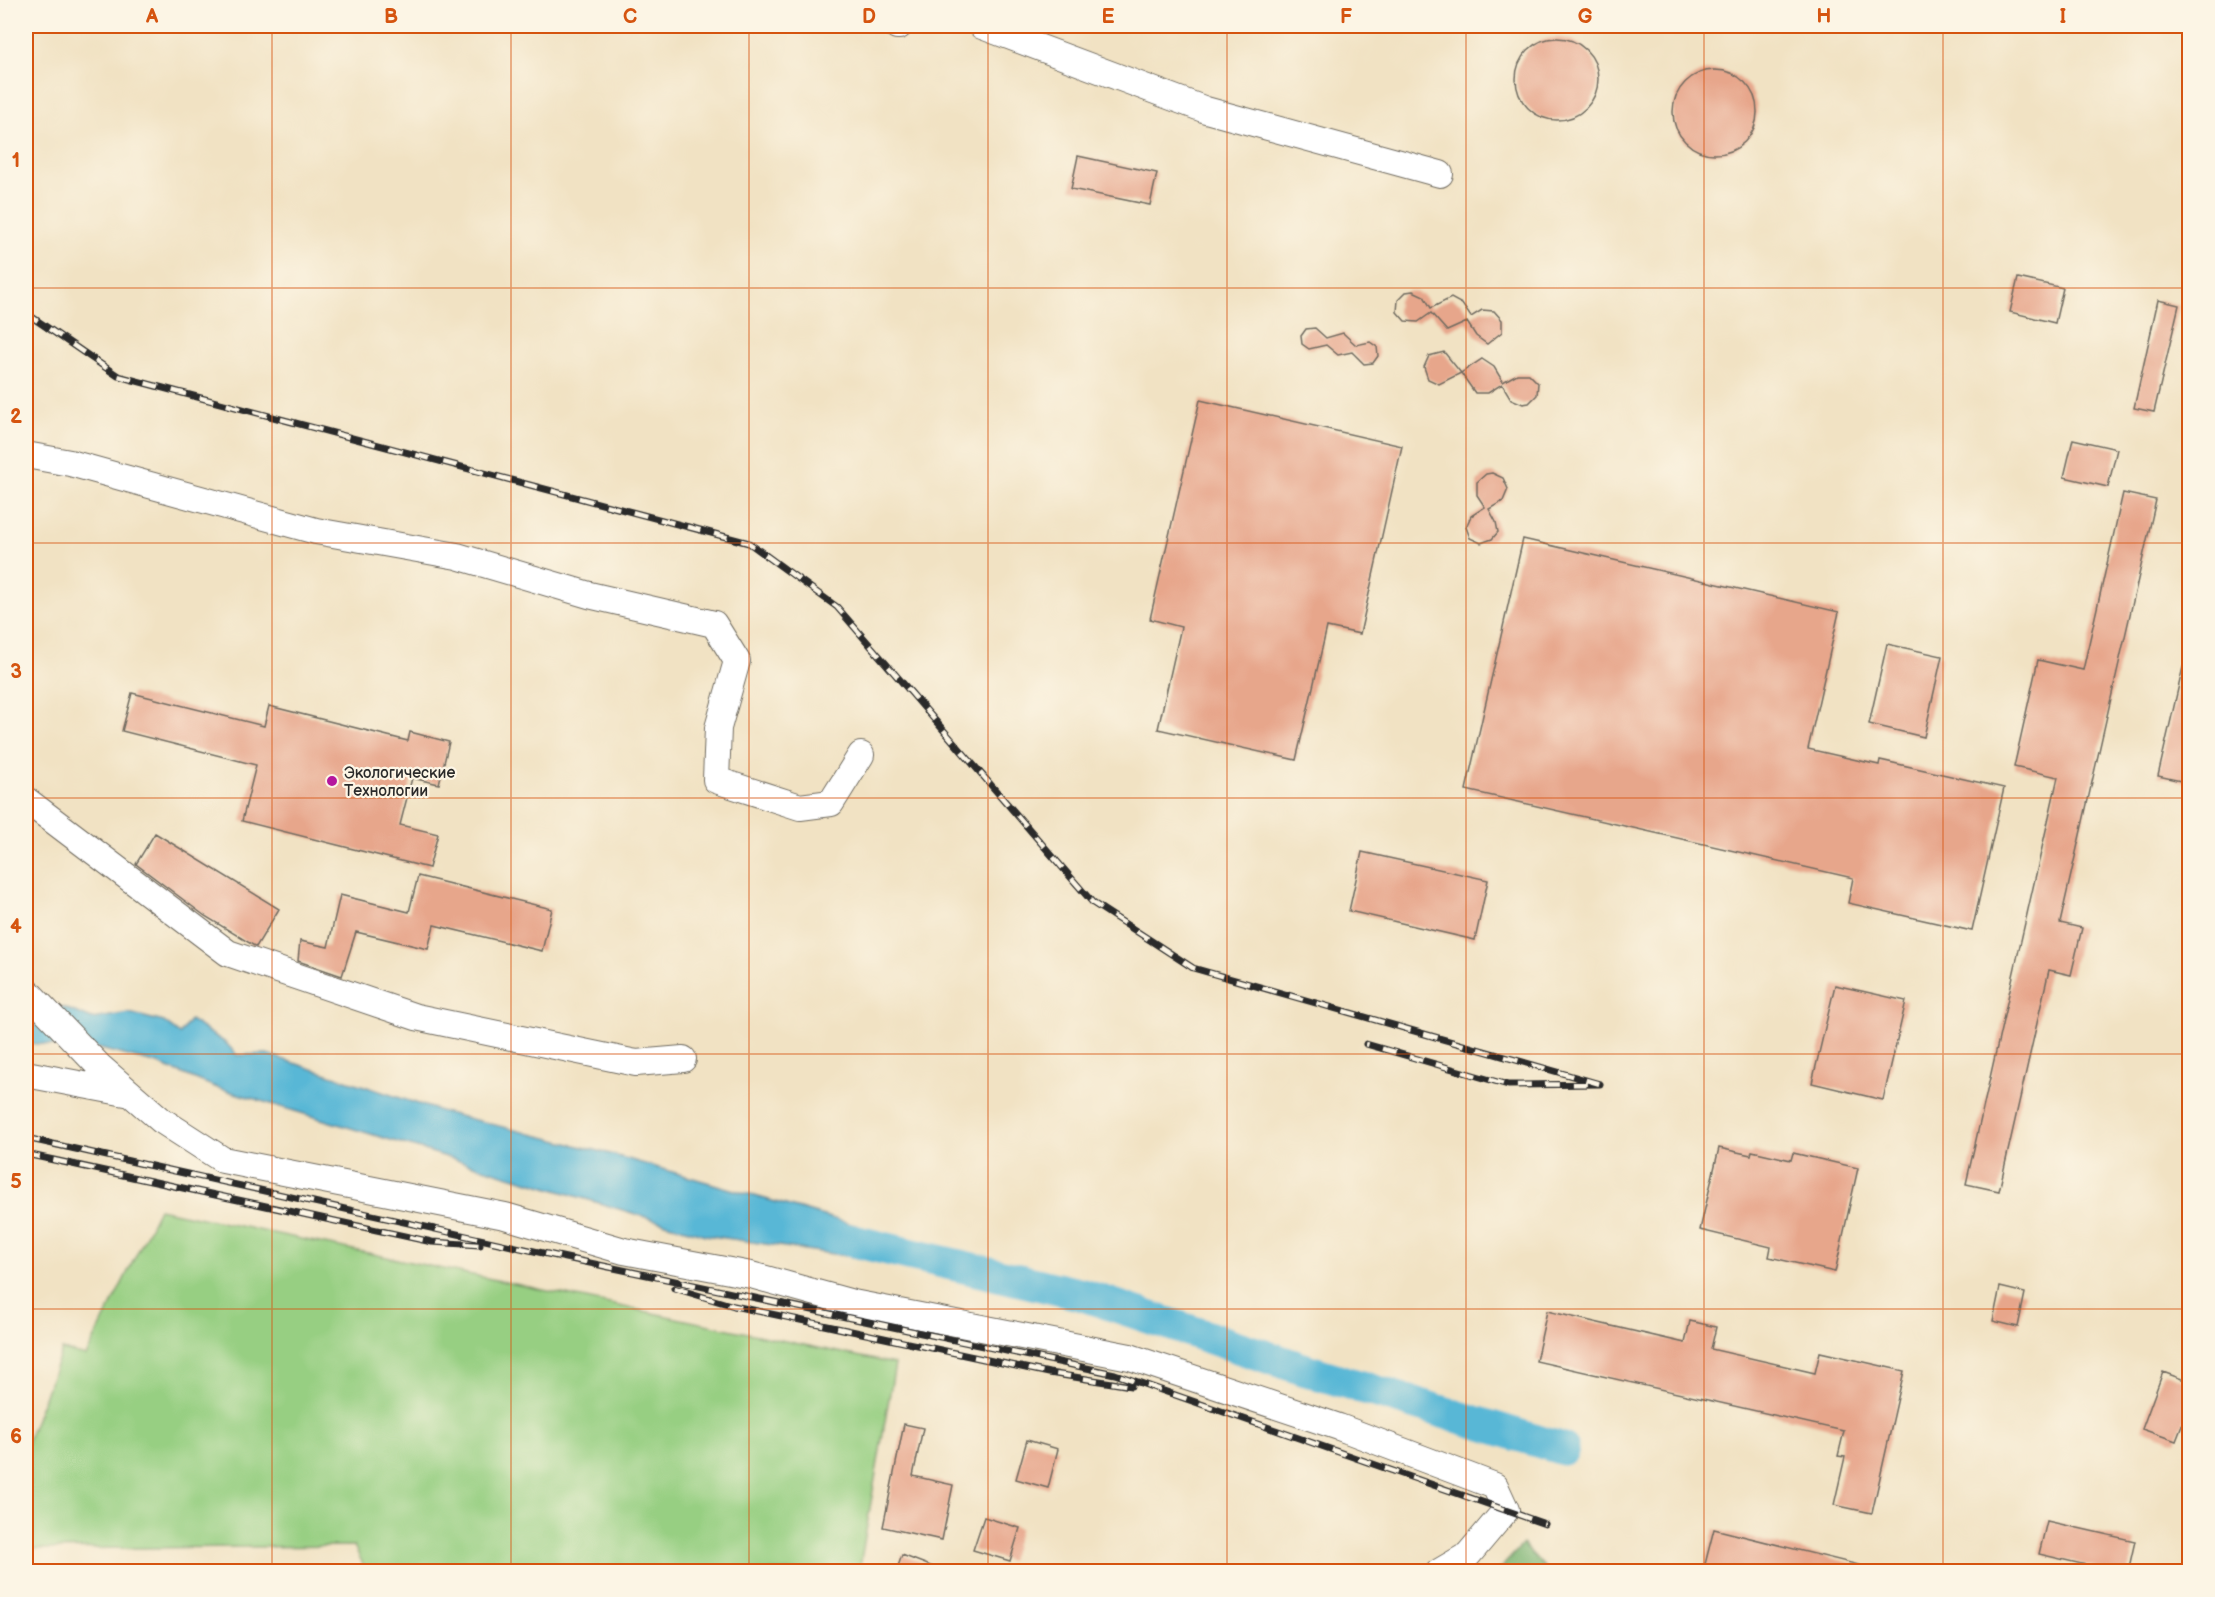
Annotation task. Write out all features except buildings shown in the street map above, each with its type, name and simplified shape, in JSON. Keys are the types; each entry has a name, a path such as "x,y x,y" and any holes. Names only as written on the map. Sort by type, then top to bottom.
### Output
{"street":[{"path":"982,26 1206,110 1440,174"},
{"path":"26,455 70,463 316,531 457,556 589,595 714,624 737,661 718,728 716,780 800,807 831,802 861,755"},
{"path":"26,800 228,953 416,1017 636,1063 683,1059"},
{"path":"26,990 99,1066 161,1120 223,1160 505,1216 624,1251 751,1275 853,1303 1130,1357 1339,1427 1495,1486 1506,1510 1467,1555 1439,1572"},
{"path":"26,1074 131,1094"}],"green space":[{"path":"159,1209 895,1364 859,1571 367,1572 354,1546 26,1549 26,1445 62,1350 86,1356"},
{"path":"1523,1544 1548,1571 1498,1571"}],"water":[{"path":"26,1001 65,1008 92,1019 129,1013 164,1022 180,1034 190,1020 226,1043 237,1055 267,1054 443,1112 607,1153 858,1226 876,1236 866,1259 705,1235 215,1087 158,1064 97,1048 26,1043"}],"waterway":[{"path":"828,1235 1083,1295 1306,1370 1563,1449"}],"railway":[{"path":"26,313 118,376 749,543 837,607 1093,903 1193,968 1600,1084 1508,1085 1366,1044"},
{"path":"26,1138 552,1255 1115,1374 1545,1524"},
{"path":"26,1154 432,1242 480,1245"},
{"path":"674,1288 734,1306 1049,1373 1131,1386"}],"place":[{"name":"Экологические Технологии","path":"332,781"}]}
